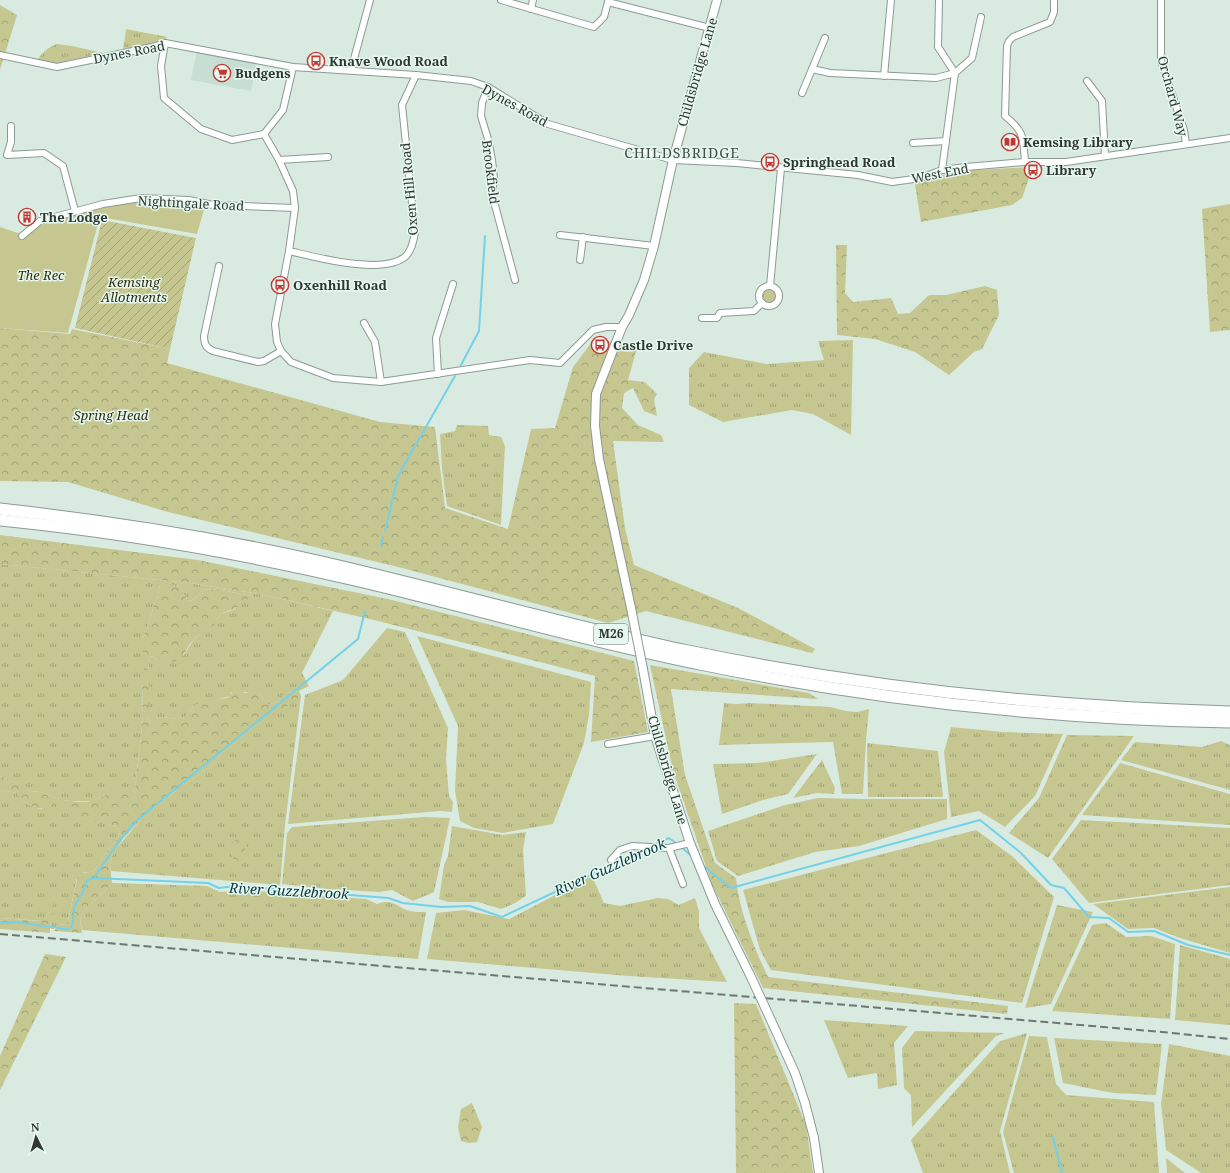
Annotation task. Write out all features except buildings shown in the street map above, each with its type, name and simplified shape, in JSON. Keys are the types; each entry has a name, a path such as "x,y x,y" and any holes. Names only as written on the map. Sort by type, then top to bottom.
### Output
{"highway":[{"name":"M26","path":"0,509 148,529 276,552 395,579 616,635 730,659 804,672 932,691 1020,700 1151,709 1230,712"},
{"name":"M26","path":"0,520 135,538 278,563 360,582 605,644 720,668 826,687 1006,710 1124,718 1230,722"}],"street":[{"path":"351,70 370,0"},
{"path":"501,0 594,27 604,17 609,1 710,28"},
{"path":"531,9 533,0"},
{"name":"Childsbridge Lane","path":"717,0 673,160 654,246 644,280 622,327 596,394 595,426 602,479 631,608 655,736 690,843 715,904 750,975 795,1074 805,1103 814,1138 819,1173"},
{"path":"884,76 892,0"},
{"path":"939,0 938,47 955,74 942,170"},
{"path":"1025,162 1023,136 1017,125 1005,116 1007,46 1013,37 1050,22 1053,17 1054,0"},
{"name":"Orchard Way","path":"1161,0 1162,60 1184,130 1186,144"},
{"path":"812,69 830,73 936,78 955,74 972,58 981,17"},
{"path":"802,93 825,38"},
{"path":"165,42 161,66 164,98 201,129 232,140 264,134 284,110 293,68"},
{"name":"Dynes Road","path":"0,55 57,67 152,47 165,42 293,68 351,70 471,81 488,87 548,124 673,160"},
{"name":"Oxen Hill Road","path":"289,251 338,262 378,264 395,262 410,251 415,233 402,105 416,75"},
{"path":"1087,81 1102,101 1105,156"},
{"name":"Brookfield","path":"488,87 482,103 481,116 488,139 492,160 494,179 492,194 515,280"},
{"path":"11,126 11,142 7,156 44,153 63,166 75,211"},
{"path":"264,134 280,160 292,191 296,208 275,324 275,335 281,351 291,362 329,377 381,382 530,360 560,363 593,330 606,327 622,327"},
{"name":"West End","path":"673,160 737,163 858,175 892,182 921,178 942,170 1025,162 1066,162 1230,138"},
{"path":"913,143 946,141"},
{"path":"280,160 328,157"},
{"path":"770,286 781,168"},
{"name":"Nightingale Road","path":"22,236 40,221 103,204 141,198 189,200 220,205 296,208"},
{"path":"560,235 654,246"},
{"path":"580,260 583,237"},
{"path":"220,266 204,336 206,346 213,351 258,362 264,361 281,351"},
{"path":"438,374 436,338 453,284"},
{"path":"770,286 778,290 779,300 775,305 768,306 762,304 759,298 760,291 765,287 770,286"},
{"path":"702,318 718,318 720,313 754,311 762,304"},
{"path":"364,323 375,342 381,382"},
{"path":"608,744 655,736"},
{"path":"611,860 620,850 632,846 669,848 690,843"},
{"path":"669,848 683,884"}],"shaded area":[{"path":"197,50 257,62 251,91 191,80"}],"green space":[{"path":"0,5 17,15 0,70"},
{"path":"126,29 167,37 165,40 153,45 123,51"},
{"path":"57,44 103,53 57,63 37,60 46,50"},
{"path":"1033,167 1022,198 1012,205 921,222 915,184 956,171"},
{"name":"The Rec","path":"144,201 189,203 205,206 197,234 100,217 68,333 0,328 0,227 27,236 42,225 79,212 118,204"},
{"path":"1230,204 1230,330 1210,332 1202,209"},
{"name":"Kemsing Allotments","path":"102,220 196,238 170,349 75,328"},
{"path":"836,245 847,245 845,293 853,302 891,298 898,314 910,313 929,295 946,295 985,286 997,290 999,315 982,349 974,352 949,375 915,352 875,339 837,335"},
{"path":"770,289 775,291 777,296 775,301 770,303 765,301 763,296 765,291"},
{"name":"Spring Head","path":"0,328 70,334 72,329 170,349 167,363 380,422 435,427 445,508 508,529 531,429 555,428 573,367 595,338 637,348 628,380 645,382 657,394 654,399 657,416 644,411 633,388 624,393 622,408 638,425 661,435 664,442 613,441 625,528 634,565 738,608 815,649 812,653 646,611 608,623 402,568 168,512 68,482 0,481"},
{"path":"853,340 851,435 813,414 792,410 723,422 689,405 689,368 704,352 767,364 824,360 818,341"},
{"path":"457,425 488,426 489,435 501,437 505,446 501,525 447,506 442,469 440,434 455,431"},
{"path":"0,535 198,560 392,600 634,661 648,732 591,742 595,676 374,620 265,595 189,583 0,564"},
{"path":"0,564 189,583 265,595 333,611 302,673 309,686 299,691 286,693 277,702 268,705 258,693 231,692 230,696 220,699 217,702 195,705 185,717 177,719 162,717 153,718 150,723 147,712 147,678 142,680 143,717 134,798 132,799 127,794 105,795 92,801 63,800 73,807 82,819 109,824 114,826 120,832 118,838 104,855 95,870 84,872 77,878 67,924 58,925 54,929 51,929 49,911 46,919 42,921 0,918 0,790 17,793 25,803 42,809 54,800 58,801 59,799 41,792 30,791 20,784 0,776","holes":["160,585 180,587 186,598 190,601 196,598 203,589 221,590 252,596 241,601 235,609 221,614 210,629 194,639 184,655 157,660 152,656 150,658 148,670 143,663 143,638 157,599"]},
{"path":"164,583 180,587 186,598 190,601 196,598 203,589 221,590 252,596 252,598 241,601 237,607 221,614 213,626 194,639 184,654 178,659 166,663 157,660 152,656 150,658 148,670 145,671 143,668 143,638 157,599 160,585"},
{"path":"387,628 405,632 448,728 446,759 449,796 453,802 452,812 440,811 288,824 305,695 343,680"},
{"path":"417,636 591,682 589,715 584,743 553,824 503,833 474,828 460,821 455,791 458,726"},
{"path":"650,665 809,693 818,699 671,689 685,775 715,863 736,878 740,903 748,929 768,977 1008,1006 1007,1014 763,988 712,884 673,771"},
{"path":"146,676 149,686 148,718 150,723 153,718 162,717 177,719 185,717 195,705 207,701 217,702 220,699 227,698 230,696 233,689 237,687 241,687 244,693 249,691 259,693 268,705 277,702 286,693 299,691 301,696 294,702 251,728 220,755 213,765 166,798 142,818 123,839 112,856 110,865 112,883 82,913 80,920 82,933 54,931 58,925 67,924 78,875 80,873 95,870 104,855 118,838 120,832 117,828 108,824 89,821 79,817 73,807 66,808 63,800 88,802 120,792 130,795 132,799 134,798 143,717 142,680 143,677"},
{"path":"301,696 285,825 280,885 111,871 110,865 112,856 116,849 142,818 166,798 213,765 220,755 251,728"},
{"path":"724,703 830,707 857,712 869,709 863,794 842,794 833,742 719,745"},
{"path":"951,727 1003,732 1063,734 1035,796 1005,827 979,811 951,817 944,752"},
{"path":"1067,735 1134,736 1048,858 1009,833 1039,798"},
{"path":"1221,741 1230,745 1230,790 1121,760 1135,742 1202,747"},
{"path":"867,743 938,751 943,797 868,797"},
{"path":"817,754 788,794 763,800 722,814 713,764 758,763"},
{"path":"822,760 835,788 834,794 817,793 793,798"},
{"path":"1120,763 1230,794 1230,825 1082,815"},
{"path":"0,776 23,785 30,791 41,792 59,799 59,801 54,801 55,805 53,809 36,808 25,803 17,793 0,790"},
{"path":"818,798 947,799 947,819 859,846 815,852 738,876 717,861 708,831 785,805"},
{"path":"424,817 450,818 434,892 413,901 392,890 379,892 328,889 282,884 287,833 292,827"},
{"path":"1081,820 1230,828 1230,885 1089,903 1052,859"},
{"path":"452,826 503,835 526,832 523,850 526,896 501,909 478,902 448,902 439,899 444,865 448,856"},
{"path":"976,830 1012,856 1054,897 1022,1003 771,970 760,950 743,890"},
{"path":"239,838 245,841 247,847 237,861 234,860 232,856 231,843"},
{"path":"592,876 604,903 620,906 658,898 668,899 679,905 695,898 699,911 699,928 727,982 628,976 427,959 436,913 464,910 509,919"},
{"path":"112,883 207,886 220,892 244,890 366,899 377,904 387,902 410,911 426,912 418,959 82,930 80,920 82,913"},
{"path":"1230,887 1230,953 1180,938 1154,928 1128,929 1093,904"},
{"path":"50,901 53,901 53,904 50,933 0,929 0,918 38,921 46,919"},
{"path":"1057,905 1093,912 1051,1004 1025,1008"},
{"path":"1106,923 1126,937 1151,936 1175,944 1170,1019 1052,1011 1092,925"},
{"path":"1180,945 1230,959 1230,1025 1175,1020"},
{"path":"45,954 66,957 0,1090 0,1056"},
{"path":"734,1003 756,1004 806,1125 813,1173 736,1173"},
{"path":"824,1020 908,1026 894,1043 897,1085 878,1089 877,1073 848,1078"},
{"path":"915,1031 1005,1033 996,1036 912,1127 911,1095 904,1088 902,1048"},
{"path":"1027,1033 1000,1131 1010,1173 923,1173 911,1140 1000,1041"},
{"path":"1029,1036 1047,1037 1056,1084 1066,1095 1154,1102 1159,1173 1014,1173 1003,1132"},
{"path":"1054,1038 1162,1044 1156,1095 1113,1093 1063,1083"},
{"path":"1169,1044 1230,1056 1230,1173 1201,1173 1166,1150 1161,1104"},
{"path":"472,1103 482,1127 477,1142 469,1143 461,1141 458,1127 461,1109"},
{"path":"1166,1158 1185,1173 1167,1173"}],"waterway":[{"path":"461,365 479,331 485,236"},
{"path":"385,531 398,476 455,376"},
{"path":"381,546 383,537"},
{"path":"94,878 117,844 135,822 358,639 365,611"},
{"name":"River Guzzlebrook","path":"702,865 731,888 980,820 1021,853 1051,885 1064,888 1089,917 1109,918 1128,932 1154,931 1188,945 1230,955"},
{"name":"River Guzzlebrook","path":"654,845 669,838 677,844"},
{"name":"River Guzzlebrook","path":"681,847 693,857"},
{"name":"River Guzzlebrook","path":"55,927 63,929 71,928 76,904 86,886 87,880 94,878 208,883 219,888 236,886 388,898 403,903 441,907 470,906 502,917 646,849"},
{"name":"River Guzzlebrook","path":"0,923 15,922 51,927"},
{"path":"1053,1137 1062,1173"}],"railway":[{"path":"0,934 847,1005 1230,1039"}],"place":[{"name":"Knave Wood Road","path":"316,61"},
{"name":"Budgens","path":"222,73"},
{"name":"Kemsing Library","path":"1010,142"},
{"name":"Springhead Road","path":"770,162"},
{"name":"Library","path":"1033,170"},
{"name":"The Lodge","path":"27,217"},
{"name":"Oxenhill Road","path":"280,285"},
{"name":"Castle Drive","path":"600,345"}],"district":[{"name":"CHILDSBRIDGE","path":"682,153"}]}
